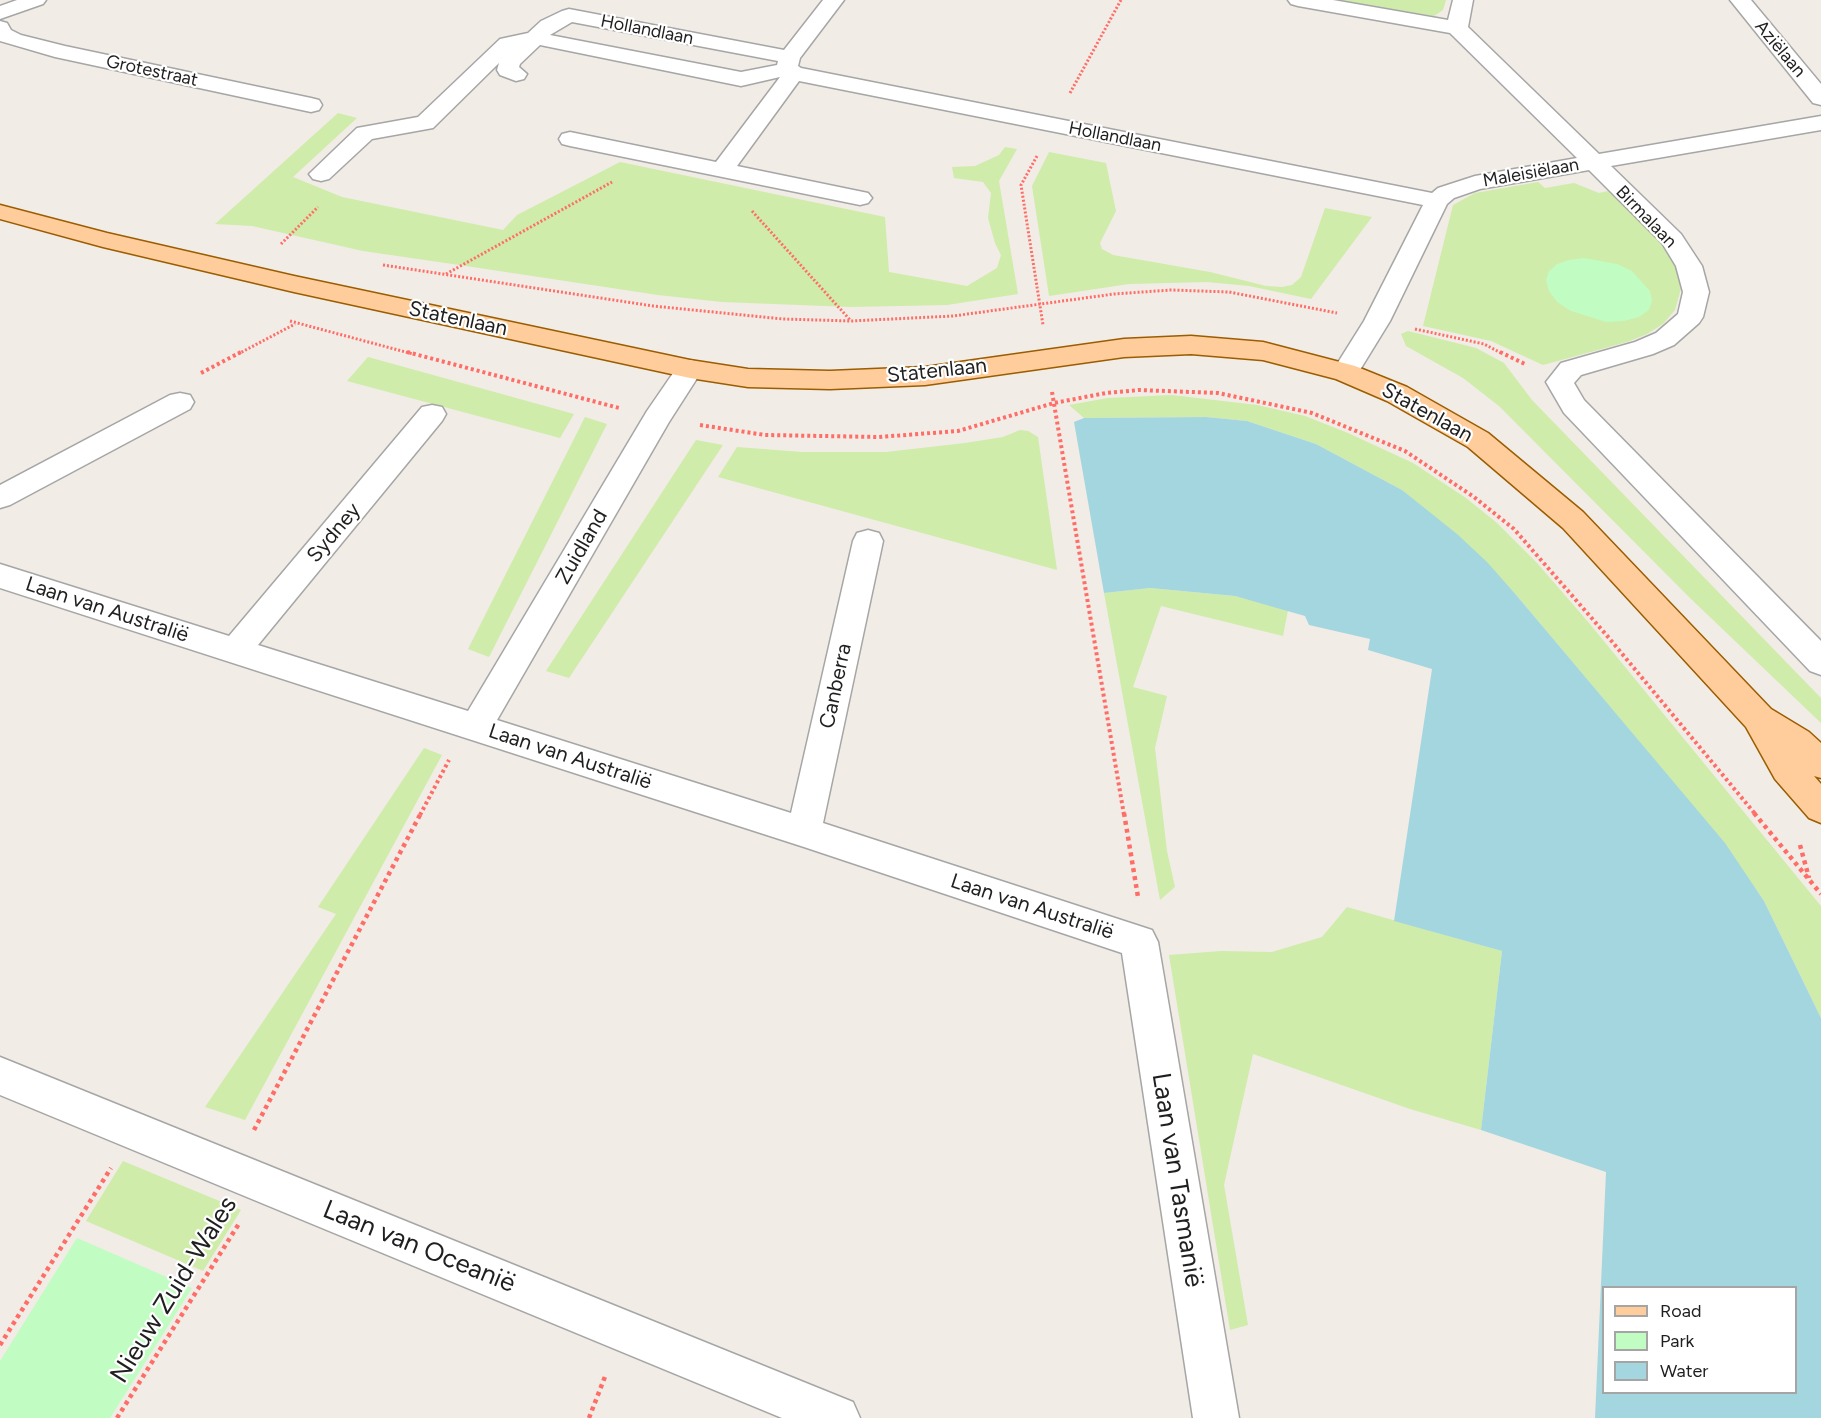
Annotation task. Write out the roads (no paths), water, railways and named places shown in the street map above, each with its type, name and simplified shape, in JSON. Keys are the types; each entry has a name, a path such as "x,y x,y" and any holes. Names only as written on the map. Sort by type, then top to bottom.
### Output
{"main road":[{"name":"Statenlaan","path":"0,212 103,240 690,369 748,378 830,380 925,376 1124,348 1191,345 1263,351 1345,372 1397,394 1478,440 1573,520 1758,717 1787,769 1821,808"},
{"name":"Statenlaan","path":"1758,717 1797,742 1821,764"}],"street":[{"path":"0,12 36,0"},
{"path":"722,170 834,0"},
{"path":"1298,0 1457,27 1463,0"},
{"name":"Aziëlaan","path":"1740,0 1821,98"},
{"name":"Hollandlaan","path":"516,74 508,70 510,62 548,25 569,15 763,51 790,66 1437,201"},
{"name":"Grotestraat","path":"0,27 2,34 8,37 63,52 311,105"},
{"name":"Birmalaan","path":"1457,27 1672,239 1689,266 1696,292 1690,317 1665,339 1644,348 1571,369 1560,382 1574,406 1821,662"},
{"name":"Hollandlaan","path":"321,174 365,133 425,123 507,43 535,38 741,78 790,66"},
{"name":"Maleisiëlaan","path":"1437,201 1446,193 1475,183 1821,123"},
{"path":"570,139 860,198"},
{"path":"1345,372 1377,321 1437,201"},
{"name":"Zuidland","path":"476,727 657,418 690,369"},
{"path":"0,498 180,402"},
{"name":"Sydney","path":"235,651 432,414"},
{"name":"Canberra","path":"804,832 868,541"},
{"name":"Laan van Australië","path":"0,576 804,832 1139,942"},
{"name":"Laan van Tasmanië","path":"1139,942 1216,1418"},
{"name":"Laan van Oceanië","path":"0,1076 837,1418"}],"water":[{"path":"1206,417 1247,421 1316,444 1402,490 1457,534 1487,562 1725,843 1764,901 1821,1018 1821,1418 1595,1418 1606,1172 1481,1130 1502,951 1394,921 1432,669 1368,650 1370,639 1309,625 1305,616 1235,596 1150,588 1104,593 1074,422 1084,418"}]}
